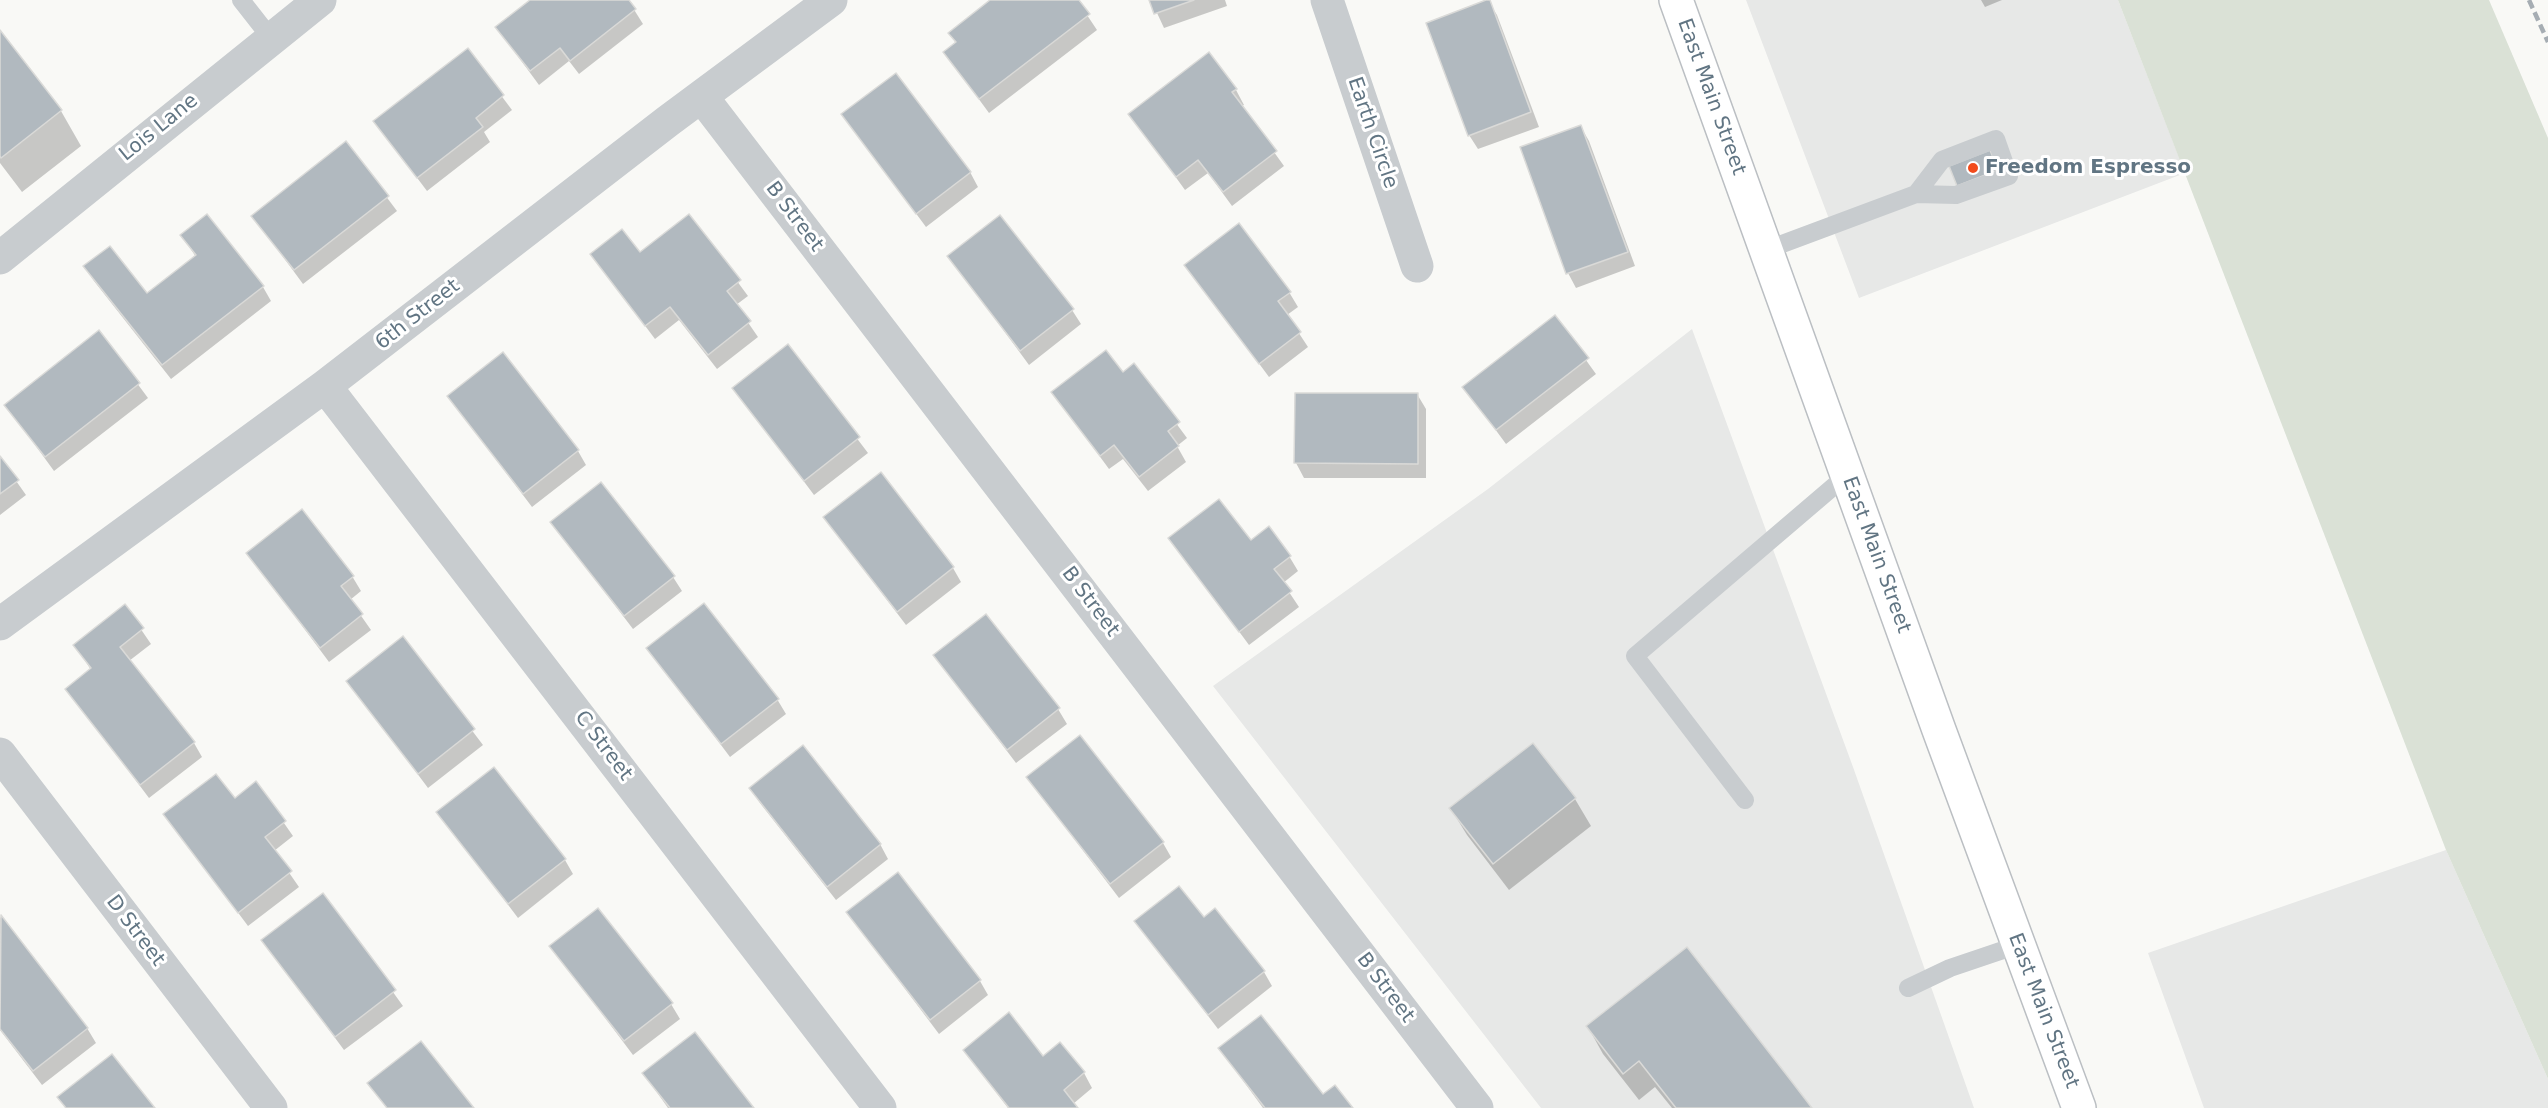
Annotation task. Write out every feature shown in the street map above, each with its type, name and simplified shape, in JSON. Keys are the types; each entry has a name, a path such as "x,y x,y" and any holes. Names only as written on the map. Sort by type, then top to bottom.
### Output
{"main road":[{"name":"East Main Street","path":"1676,0 2079,1108"}],"street":[{"name":"Lois Lane","path":"0,258 270,38 320,0"},
{"name":"6th Street","path":"0,624 325,386 831,0"},
{"name":"Earth Circle","path":"1327,0 1417,266"},
{"name":"B Street","path":"702,97 1477,1108"},
{"name":"C Street","path":"325,386 880,1108"},
{"name":"D Street","path":"0,754 271,1108"}],"lane":[{"path":"241,0 270,38"},
{"path":"1766,250 1916,194 1956,195 2009,176 1996,140 1942,160 1916,194"},
{"path":"1745,800 1635,656 1847,475"},
{"path":"1908,988 1950,968 2018,945"}],"shaded area":[{"path":"1746,0 2118,0 2185,173 1859,298"},
{"path":"2118,0 2489,0 2548,138 2548,1079 2446,850"},
{"path":"1692,329 1853,767 1974,1108 1541,1108 1213,686 1488,489"},
{"path":"2446,850 2548,1079 2548,1108 2204,1108 2148,953"}],"building":[{"path":"530,0 629,0 636,9 570,61 560,48 530,71 495,27"},
{"path":"990,0 1079,0 1090,14 979,99 943,52 956,42 948,33"},
{"path":"1149,0 1194,0 1154,14"},
{"path":"1490,0 1531,112 1468,136 1426,23"},
{"path":"0,30 62,110 1,158 0,156"},
{"path":"468,48 504,95 476,118 483,127 417,178 373,121"},
{"path":"1209,52 1237,89 1232,92 1277,151 1223,192 1198,160 1176,177 1128,114"},
{"path":"896,73 971,172 916,214 841,114"},
{"path":"1581,125 1628,252 1566,274 1520,147"},
{"path":"346,141 389,196 294,270 251,216"},
{"name":"Freedom Espresso","path":"1990,150 1998,170 1957,186 1949,166"},
{"path":"207,214 264,286 162,365 83,266 110,246 147,293 196,255 180,235"},
{"path":"689,214 741,280 727,291 751,321 708,355 670,307 645,326 590,254 622,229 640,252"},
{"path":"1000,215 1074,309 1020,351 947,256"},
{"path":"1239,223 1291,292 1278,301 1301,332 1259,364 1184,265"},
{"path":"1555,315 1589,358 1496,430 1462,387"},
{"path":"99,330 140,383 45,457 4,405"},
{"path":"788,344 860,437 804,481 732,388"},
{"path":"1106,350 1123,372 1134,363 1180,422 1168,431 1179,446 1139,477 1114,445 1100,456 1051,392"},
{"path":"503,352 579,450 523,494 447,396"},
{"path":"1295,393 1418,393 1418,464 1294,463"},
{"path":"0,456 19,480 0,494"},
{"path":"881,472 954,567 897,612 823,517"},
{"path":"601,482 675,576 624,616 550,522"},
{"path":"1219,499 1251,540 1269,526 1291,556 1274,569 1292,591 1239,632 1168,538"},
{"path":"302,509 354,576 341,586 363,614 320,648 246,553"},
{"path":"704,603 779,699 721,744 646,648"},
{"path":"125,604 144,628 120,647 195,742 140,785 65,689 91,668 73,645"},
{"path":"986,614 1060,708 1007,750 933,655"},
{"path":"403,636 475,729 418,774 346,681"},
{"path":"1080,735 1164,842 1110,884 1026,777"},
{"path":"1533,743 1576,798 1493,864 1449,808"},
{"path":"803,745 881,844 827,887 749,788"},
{"path":"494,767 566,859 508,904 436,812"},
{"path":"216,774 235,798 256,781 286,821 265,837 292,871 238,913 163,814"},
{"path":"898,872 981,980 930,1020 846,912"},
{"path":"1179,886 1204,917 1215,908 1265,971 1208,1015 1134,921"},
{"path":"323,893 396,990 335,1037 261,940"},
{"path":"598,908 673,1003 624,1041 549,946"},
{"path":"1,915 88,1028 33,1071 0,1029"},
{"path":"1687,947 1812,1108 1676,1108 1639,1061 1623,1074 1586,1026"},
{"path":"1009,1012 1043,1056 1060,1042 1085,1072 1064,1090 1078,1108 1009,1108 963,1050"},
{"path":"1261,1015 1323,1094 1335,1085 1353,1108 1265,1108 1218,1048"},
{"path":"695,1032 754,1108 670,1108 642,1073"},
{"path":"421,1041 474,1108 387,1108 367,1083"},
{"path":"112,1054 155,1108 66,1108 57,1097"}],"railway":[{"path":"2529,0 2548,42"}],"place":[{"name":"Freedom Espresso","path":"1973,168"}]}
